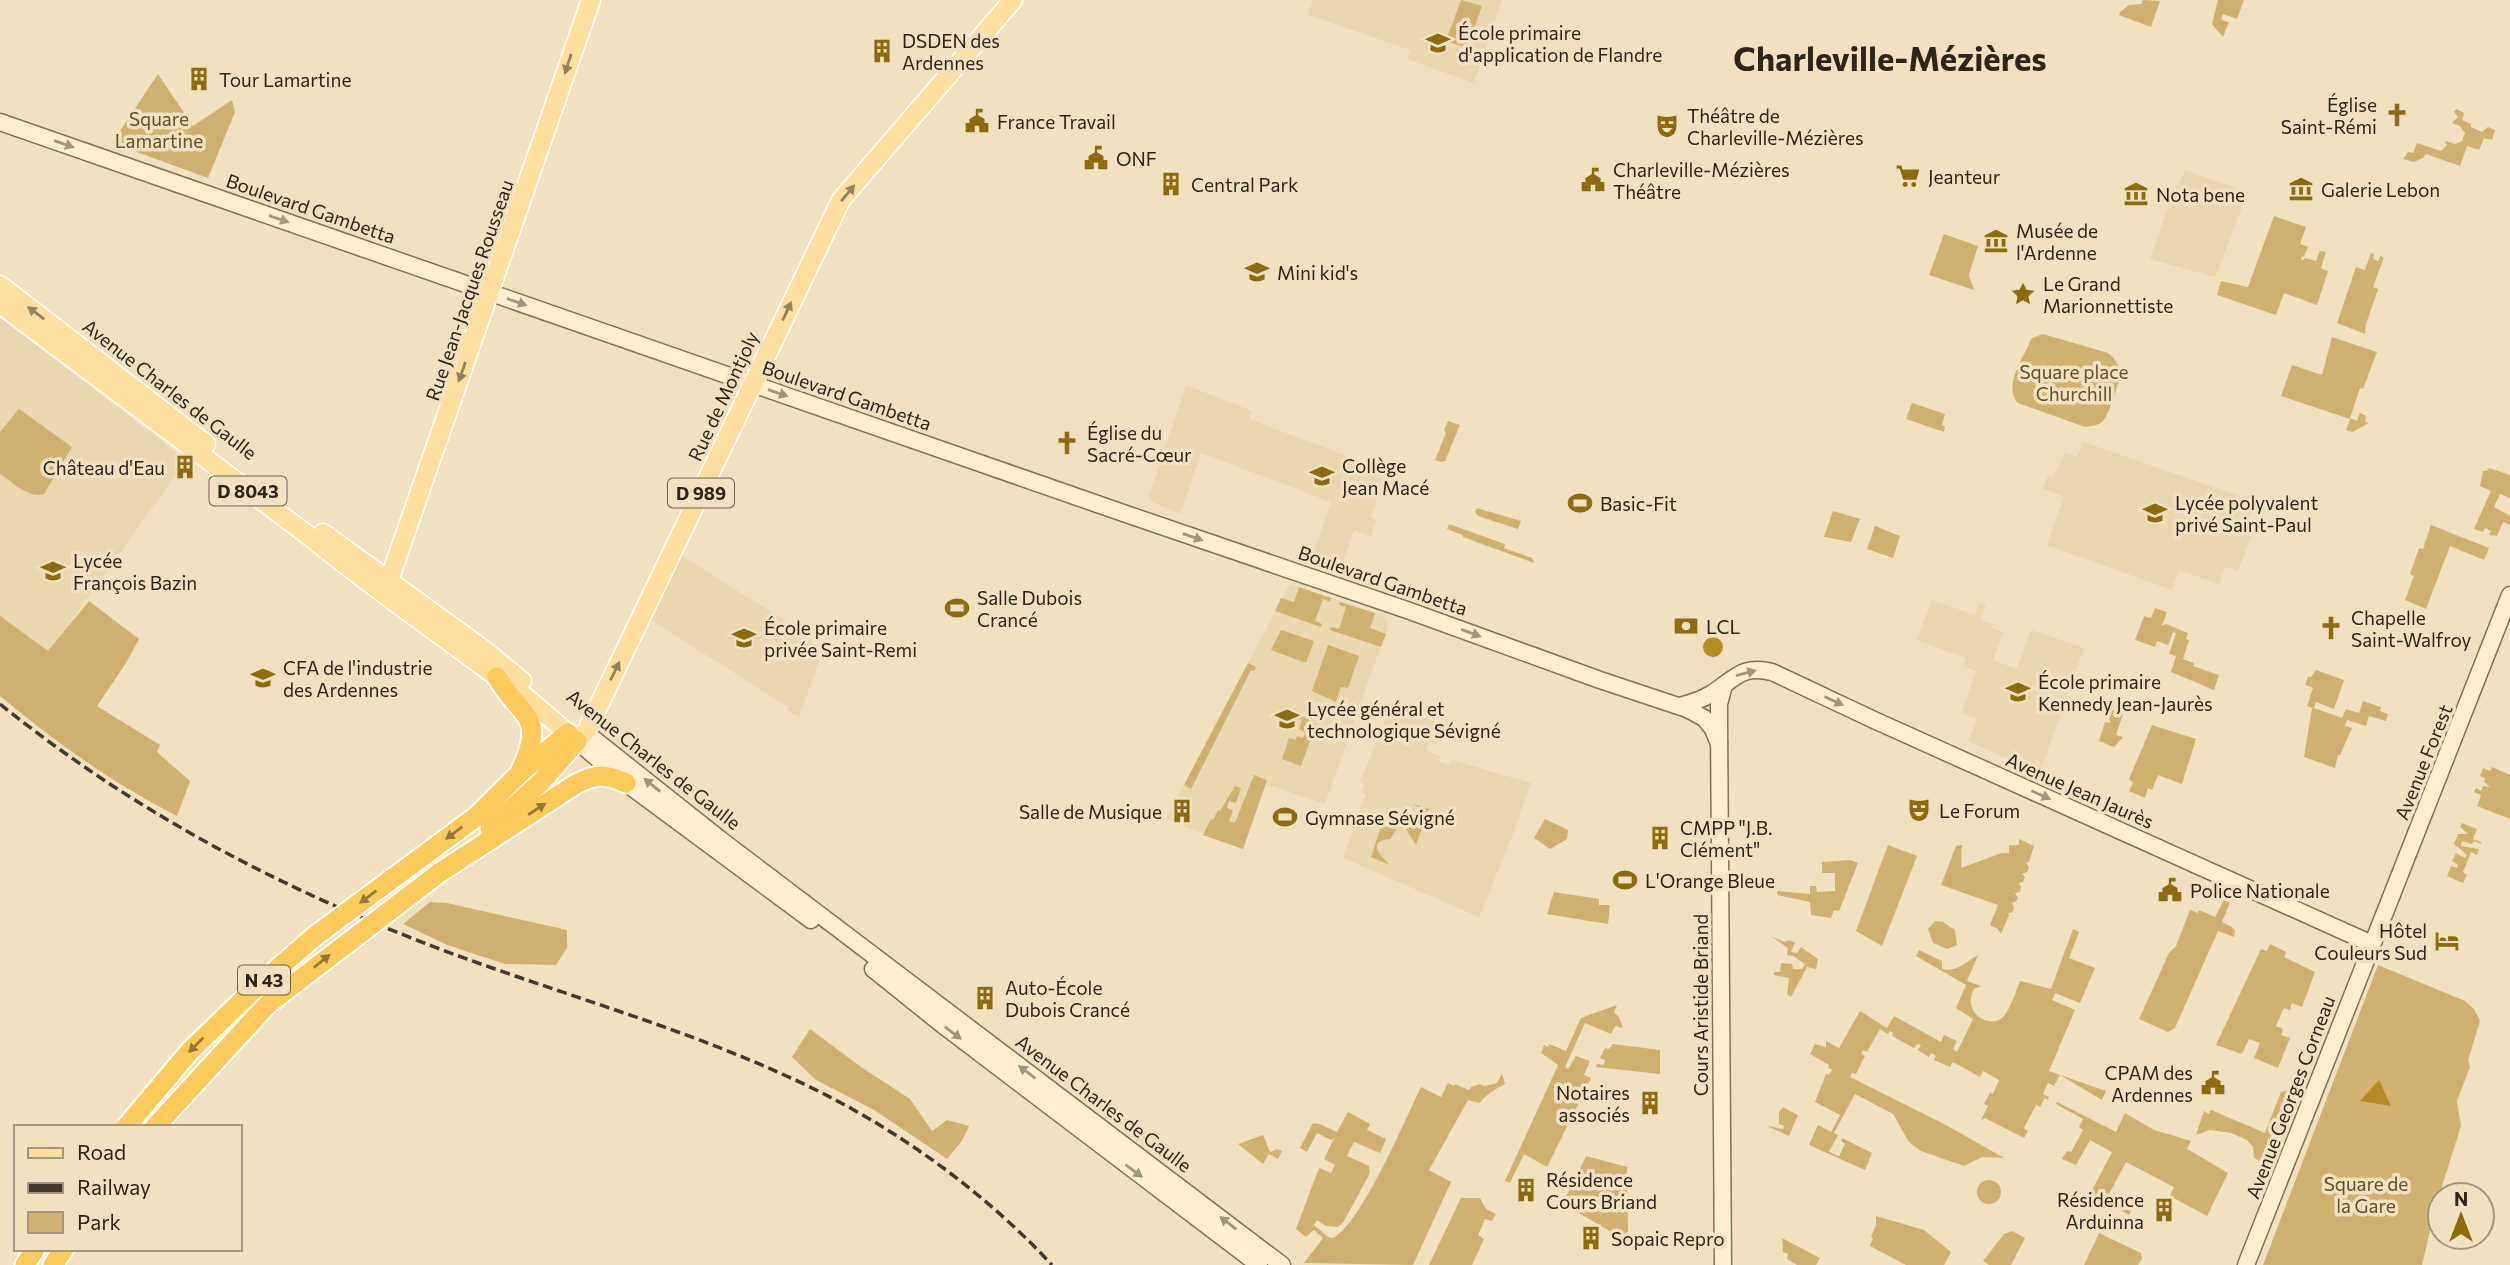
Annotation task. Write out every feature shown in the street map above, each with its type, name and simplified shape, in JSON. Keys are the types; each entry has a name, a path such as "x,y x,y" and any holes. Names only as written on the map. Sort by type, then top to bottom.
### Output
{"highway":[{"path":"497,677 504,689 527,714 531,724 530,752 519,774"},
{"name":"N 43","path":"128,1125 190,1051 315,936 477,816 519,774 577,736"},
{"name":"N 43","path":"157,1125 268,1004 439,873 541,782 577,736"},
{"path":"439,873 592,776 608,775 626,783"}],"main road":[{"name":"Rue Jean-Jacques Rousseau","path":"386,587 591,0"},
{"name":"Rue de Montjoly","path":"577,736 753,384 841,200 1013,0"},
{"name":"Avenue Charles de Gaulle","path":"0,285 497,677 577,736"},
{"name":"Avenue Charles de Gaulle","path":"0,304 309,536 359,577 386,587 483,649 577,736"}],"street":[{"name":"Boulevard Gambetta","path":"0,122 1679,706 1704,719 1713,729 1719,744"},
{"name":"Avenue Forest","path":"2372,944 2510,595"},
{"name":"Avenue Jean Jaurès","path":"1724,685 1736,675 1747,671 1772,672 2372,944"},
{"path":"1679,706 1702,699 1724,685"},
{"name":"Cours Aristide Briand","path":"1723,1265 1719,704 1724,685"},
{"name":"Avenue Charles de Gaulle","path":"577,736 626,783 828,933 944,1026 1259,1265"},
{"name":"Avenue Charles de Gaulle","path":"577,736 721,840 1282,1265"},
{"name":"Avenue Georges Corneau","path":"2246,1265 2372,944"}],"shaded area":[{"name":"École primaire d'application de Flandre","path":"1313,0 1502,0 1474,83 1407,59 1410,50 1308,15"},
{"path":"2185,170 2248,192 2215,277 2150,259 2173,192"},
{"name":"Lycée François Bazin","path":"0,318 186,460 23,689 0,670"},
{"name":"Collège Jean Macé","path":"1186,385 1252,411 1249,419 1371,465 1374,458 1389,464 1371,517 1376,520 1371,536 1354,530 1340,570 1311,560 1331,502 1201,453 1180,514 1152,502 1149,496"},
{"name":"Lycée polyvalent privé Saint-Paul","path":"2083,442 2255,501 2244,533 2251,536 2238,571 2225,567 2219,584 2179,570 2172,590 2047,545 2064,497 2043,489 2048,476 2053,477 2065,453 2077,457"},
{"name":"École primaire privée Saint-Remi","path":"682,556 800,630 812,640 812,648 823,650 799,717 787,710 788,707 651,620"},
{"name":"Lycée général et technologique Sévigné","path":"1290,584 1384,616 1388,626 1325,804 1266,784 1243,849 1166,819"},
{"name":"École primaire Kennedy Jean-Jaurès","path":"1932,600 1975,615 1979,603 1986,605 1980,620 1993,624 1992,628 2003,632 1993,660 2017,669 2031,630 2084,648 2041,769 2036,772 1968,741 1977,719 1961,713 1976,671 1964,666 1966,658 1917,640"},
{"path":"1713,637 1720,640 1723,647 1720,654 1713,657 1706,654 1703,647 1706,640"},
{"name":"Lycée général et technologique Sévigné","path":"1392,704 1443,725 1436,745 1428,743 1425,750 1440,756 1438,761 1450,765 1452,760 1531,783 1479,917 1343,858 1366,794 1361,792 1364,784 1360,782"},
{"path":"2379,1080 2391,1106 2360,1101"}],"green space":[{"path":"1461,0 1482,6 1467,48 1446,41"},
{"path":"2143,0 2160,1 2151,27 2119,15 2129,5 2141,4"},
{"path":"2218,0 2244,0 2237,19 2223,14 2221,20 2229,22 2223,37 2212,24"},
{"name":"Square Lamartine","path":"158,74 193,126 232,100 235,112 208,178 112,143"},
{"path":"2456,109 2464,113 2462,120 2471,124 2471,127 2482,132 2488,127 2495,130 2492,140 2484,138 2479,150 2467,146 2460,166 2426,154 2414,162 2403,159 2408,152 2413,153 2417,143 2441,151 2447,145 2445,141 2455,144 2462,141 2465,133 2460,126 2452,123 2458,117 2454,112"},
{"path":"2274,216 2306,227 2300,244 2308,247 2301,260 2305,258 2316,261 2320,251 2326,252 2321,268 2328,271 2317,305 2284,293 2276,315 2217,295 2221,281 2248,287"},
{"path":"1944,234 1978,246 1969,275 1974,290 1929,275"},
{"path":"2371,253 2374,254 2373,259 2378,261 2380,256 2384,257 2373,287 2378,289 2365,334 2337,323 2356,267 2365,270"},
{"name":"Square place Churchill","path":"2043,334 2108,353 2116,362 2120,373 2118,384 2107,414 2100,423 2085,427 2018,403 2014,397 2013,382 2018,366 2032,338"},
{"path":"2332,337 2377,352 2363,389 2360,388 2350,418 2357,421 2360,413 2366,416 2365,422 2369,423 2352,432 2346,430 2350,419 2281,396 2292,365 2322,375"},
{"path":"1912,403 1945,414 1942,425 1945,427 1944,432 1906,419"},
{"path":"19,409 72,447 44,494 26,492 0,474 0,432"},
{"path":"1448,421 1460,425 1445,461 1440,462 1435,460"},
{"path":"2489,468 2510,475 2510,498 2500,494 2494,507 2510,516 2510,525 2503,522 2497,536 2489,535 2491,531 2485,528 2483,532 2474,529 2491,491 2480,486 2483,471"},
{"path":"1477,508 1521,521 1518,529 1478,516 1475,512"},
{"path":"1833,511 1860,519 1851,542 1824,537"},
{"path":"1449,524 1505,544 1504,548 1532,558 1534,563 1463,537 1447,529"},
{"path":"2431,525 2489,548 2484,560 2450,546 2426,609 2405,600 2414,576 2410,574 2419,548 2423,549"},
{"path":"1875,526 1900,536 1893,558 1867,549"},
{"path":"1299,587 1331,598 1330,602 1323,599 1315,621 1322,624 1321,627 1275,611 1281,598 1294,602"},
{"path":"89,601 139,639 97,706 160,745 157,752 190,781 177,816 86,761 0,696 0,616 48,651"},
{"path":"1340,602 1375,613 1370,628 1386,634 1381,647 1330,630 1331,627 1339,629 1346,607 1339,605"},
{"path":"2155,608 2167,612 2162,626 2166,624 2188,633 2186,639 2189,640 2183,659 2194,663 2193,666 2219,675 2214,690 2171,672 2176,656 2169,654 2176,633 2173,632 2168,645 2157,641 2155,647 2135,640 2144,616 2151,618"},
{"path":"1281,630 1314,641 1306,663 1271,650"},
{"path":"1328,645 1359,656 1348,688 1341,687 1336,702 1312,691"},
{"path":"1248,663 1256,667 1254,671 1251,670 1191,789 1184,785"},
{"path":"2316,670 2344,680 2334,709 2316,702 2314,708 2342,718 2346,709 2359,713 2363,701 2381,707 2380,711 2388,714 2386,721 2369,716 2366,726 2347,720 2345,726 2352,728 2338,755 2335,768 2304,757 2312,708 2307,706 2313,688 2305,685 2308,677"},
{"path":"2112,710 2123,714 2116,735 2123,737 2114,747 2099,741 2105,722 2111,723 2109,718"},
{"path":"1297,714 1316,724 1301,766 1282,759 1289,738 1303,738 1305,732 1299,729 1302,720 1296,717"},
{"path":"2152,725 2196,739 2182,784 2158,775 2152,790 2148,788 2145,798 2129,791 2133,783 2129,779"},
{"path":"2492,767 2510,775 2510,819 2477,806 2481,795 2474,792 2476,788 2481,791 2483,786 2490,787 2484,782 2485,778 2480,776 2483,768 2490,771"},
{"path":"1254,775 1267,780 1243,849 1203,835 1235,786 1241,788 1236,803 1229,801 1227,808 1233,811 1229,821 1235,823"},
{"path":"1414,804 1429,809 1416,845 1406,829 1421,817 1419,808"},
{"path":"1386,811 1397,829 1390,839 1382,840 1377,846 1390,865 1371,857"},
{"path":"1545,819 1568,830 1567,839 1550,849 1534,838"},
{"path":"2462,823 2477,829 2473,839 2481,842 2474,841 2472,844 2462,841 2461,846 2479,849 2477,855 2471,852 2463,872 2467,875 2463,883 2447,876 2451,866 2457,868 2458,865 2452,861 2456,853 2465,858 2467,855 2454,844 2458,834 2468,834 2460,827"},
{"path":"2019,839 2034,846 2029,862 2026,863 2029,867 2027,872 2022,874 2025,877 2023,882 2019,883 2020,892 2015,893 2018,898 2012,903 2013,912 2008,913 2001,934 1990,925 1998,905 1941,885 1956,846 1962,845 1961,868 2009,853 2009,845 2019,845"},
{"path":"1888,845 1917,856 1882,946 1856,931"},
{"path":"1851,860 1858,863 1839,911 1834,910 1831,918 1811,915 1810,902 1777,895 1777,891 1810,894 1810,886 1816,886 1817,892 1835,891 1835,873 1822,873 1822,862"},
{"path":"1554,892 1599,899 1599,905 1610,905 1608,924 1547,914"},
{"path":"2224,900 2230,902 2222,922 2232,927 2235,931 2234,937 2218,931 2175,1028 2168,1032 2139,1019 2169,953 2176,946 2190,910 2198,913 2199,910 2215,917"},
{"path":"430,902 447,903 567,930 567,948 556,965 505,964 447,945 403,924"},
{"path":"1935,921 1943,922 1955,930 1957,945 1947,949 1933,943 1928,929"},
{"path":"2073,929 2079,932 2069,958 2095,968 2080,1003 2055,993 2052,1000 2075,1010 2049,1071 2106,1091 2102,1100 2060,1075 2054,1086 2048,1083 2043,1094 2049,1097 2048,1100 2045,1098 2040,1107 2036,1105 2024,1128 2028,1131 2024,1138 1985,1118 1981,1120 1988,1106 1984,1104 1990,1093 1993,1094 1999,1080 1983,1071 1980,1077 1953,1062 1950,1067 1934,1060 1936,1056 1931,1053 1929,1057 1918,1050 1921,1045 1917,1044 1914,1048 1892,1036 1890,1031 1888,1034 1880,1029 1867,1052 1863,1050 1861,1054 1865,1056 1856,1074 1852,1073 1850,1077 1946,1125 2004,1158 1982,1157 1964,1166 1921,1151 1909,1142 1893,1114 1855,1094 1834,1133 1838,1135 1829,1152 1839,1156 1845,1144 1841,1141 1842,1138 1872,1153 1865,1170 1809,1145 1818,1125 1831,1132 1840,1115 1815,1102 1826,1074 1829,1075 1832,1070 1828,1068 1829,1065 1810,1054 1815,1044 1826,1047 1826,1041 1839,1048 1860,1011 1887,1028 1894,1016 1941,1042 1944,1035 1957,1041 1953,1049 1957,1052 1973,1019 1956,1008 1966,985 1916,956 1919,950 1942,961 1942,969 1947,970 1957,968 1978,955 1967,981 1981,986 1974,989 1971,1005 1979,1017 1992,1021 2004,1016 2020,981 2051,989"},
{"path":"1771,936 1784,942 1790,940 1795,943 1791,952 1797,953 1801,947 1818,959 1816,969 1807,967 1791,997 1787,994 1789,978 1774,975 1774,972 1780,972 1781,963 1792,964 1793,969 1802,969 1805,964 1787,955 1788,948"},
{"path":"2270,944 2286,952 2284,957 2315,972 2302,1007 2292,1003 2290,1010 2284,1008 2276,1026 2283,1029 2281,1035 2290,1038 2278,1068 2254,1058 2260,1043 2249,1039 2242,1054 2216,1045 2261,949 2267,951"},
{"name":"Square de la Gare","path":"2378,965 2465,1001 2474,1009 2480,1021 2468,1060 2470,1067 2457,1101 2461,1126 2444,1181 2426,1181 2426,1248 2422,1265 2263,1265"},
{"path":"1617,1005 1614,1012 1623,1028 1615,1026 1611,1034 1585,1023 1565,1067 1568,1069 1576,1056 1590,1061 1584,1075 1591,1078 1547,1167 1524,1154 1510,1183 1505,1181 1558,1065 1541,1053 1544,1045 1548,1047 1549,1044 1566,1051 1581,1018"},
{"path":"810,1029 910,1099 932,1131 947,1120 969,1126 962,1141 947,1159 874,1110 816,1080 792,1057"},
{"path":"1613,1044 1660,1050 1660,1074 1596,1067 1597,1064 1604,1065 1605,1060 1600,1058 1605,1048 1609,1049"},
{"path":"1502,1074 1505,1084 1480,1103 1468,1100 1429,1170 1451,1182 1413,1265 1304,1263 1323,1238 1314,1230 1306,1237 1296,1229 1319,1168 1331,1173 1335,1165 1324,1159 1334,1138 1331,1140 1317,1133 1307,1152 1300,1148 1313,1123 1337,1132 1348,1112 1370,1124 1367,1130 1386,1139 1380,1153 1354,1142 1347,1156 1369,1166 1370,1173 1344,1221 1338,1227 1326,1226 1317,1220 1314,1225 1333,1238 1344,1229 1369,1193 1421,1087 1441,1097 1448,1083 1469,1090 1480,1084 1485,1086 1497,1083"},
{"path":"2293,1089 2264,1163 2254,1158 2253,1147 2247,1140 2231,1133 2210,1130 2196,1135 2204,1111 2209,1114 2211,1110 2265,1133 2281,1092"},
{"path":"2057,1102 2116,1132 2125,1113 2154,1130 2191,1141 2187,1149 2228,1173 2207,1216 2170,1196 2174,1187 2126,1162 2109,1194 2133,1207 2129,1215 2090,1194 2112,1152 2090,1140 2076,1165 2062,1159 2067,1151 2071,1152 2083,1130 2079,1127 2083,1119 2056,1104"},
{"path":"1783,1107 1798,1115 1789,1136 1767,1126 1783,1129 1784,1126 1779,1124 1779,1112"},
{"path":"1263,1135 1270,1152 1277,1149 1282,1151 1278,1159 1269,1154 1263,1164 1238,1144"},
{"path":"1586,1156 1627,1167 1628,1231 1624,1239 1573,1210 1575,1204 1565,1199"},
{"path":"1989,1180 1997,1184 2001,1192 1997,1200 1989,1204 1981,1200 1977,1192 1981,1184"},
{"path":"1461,1198 1480,1198 1486,1209 1496,1214 1492,1221 1485,1219 1478,1235 1484,1239 1472,1265 1429,1265"},
{"path":"1876,1216 1924,1230 1951,1252 1944,1265 1906,1265 1870,1246"},
{"path":"2012,1231 2025,1238 2011,1265 1989,1265 1983,1261 2004,1234"},
{"path":"2099,1233 2141,1253 2142,1259 2138,1265 2084,1265"},
{"path":"1782,1238 1820,1258 1816,1265 1797,1265 1787,1259 1788,1254 1783,1252"}],"railway":[{"path":"0,704 48,741 148,808 200,839 307,893 464,958 693,1037 782,1074 856,1111 927,1156 960,1181 993,1208 1052,1265"}],"place":[{"name":"École primaire d'application de Flandre","path":"1438,43"},
{"name":"DSDEN des Ardennes","path":"882,51"},
{"name":"Tour Lamartine","path":"199,79"},
{"name":"Église Saint-Rémi","path":"2397,115"},
{"name":"France Travail","path":"977,121"},
{"name":"Théâtre de Charleville-Mézières","path":"1667,126"},
{"name":"ONF","path":"1096,158"},
{"name":"Jeanteur","path":"1908,176"},
{"name":"Charleville-Mézières Théâtre","path":"1593,180"},
{"name":"Central Park","path":"1171,184"},
{"name":"Galerie Lebon","path":"2301,189"},
{"name":"Nota bene","path":"2136,194"},
{"name":"Musée de l'Ardenne","path":"1996,241"},
{"name":"Mini kid's","path":"1257,272"},
{"name":"Le Grand Marionnettiste","path":"2023,294"},
{"name":"Église du Sacré-Cœur","path":"1067,443"},
{"name":"Château d'Eau","path":"185,467"},
{"name":"Collège Jean Macé","path":"1322,476"},
{"name":"Basic-Fit","path":"1580,503"},
{"name":"Lycée polyvalent privé Saint-Paul","path":"2155,513"},
{"name":"Lycée François Bazin","path":"53,571"},
{"name":"Salle Dubois Crancé","path":"957,608"},
{"name":"LCL","path":"1686,626"},
{"name":"Chapelle Saint-Walfroy","path":"2331,628"},
{"name":"École primaire privée Saint-Remi","path":"744,638"},
{"name":"CFA de l'industrie des Ardennes","path":"263,678"},
{"name":"École primaire Kennedy Jean-Jaurès","path":"2018,692"},
{"name":"Lycée général et technologique Sévigné","path":"1287,719"},
{"name":"Le Forum","path":"1919,810"},
{"name":"Salle de Musique","path":"1182,811"},
{"name":"Gymnase Sévigné","path":"1285,817"},
{"name":"CMPP \"J.B. Clément\"","path":"1660,838"},
{"name":"L'Orange Bleue","path":"1625,880"},
{"name":"Police Nationale","path":"2170,890"},
{"name":"Hôtel Couleurs Sud","path":"2447,941"},
{"name":"Auto-École Dubois Crancé","path":"985,998"},
{"name":"CPAM des Ardennes","path":"2213,1083"},
{"name":"Notaires associés","path":"1650,1103"},
{"name":"Résidence Cours Briand","path":"1526,1190"},
{"name":"Résidence Arduinna","path":"2164,1210"},
{"name":"Sopaic Repro","path":"1591,1238"}],"district":[{"name":"Charleville-Mézières","path":"1890,57"}]}
